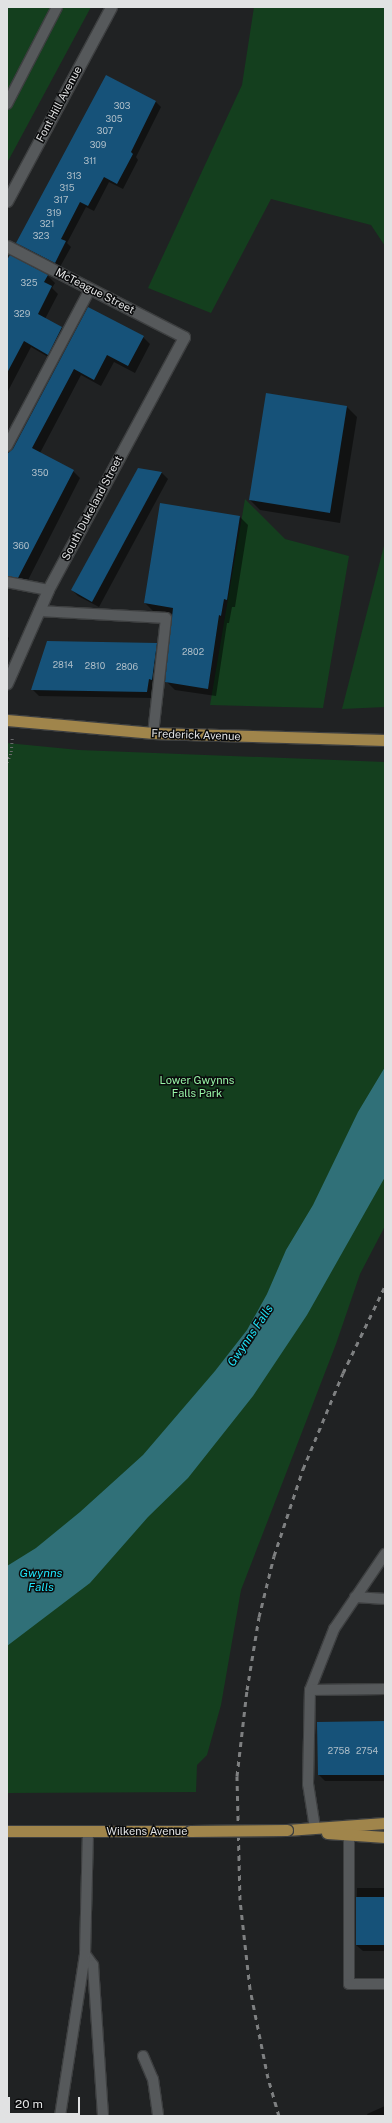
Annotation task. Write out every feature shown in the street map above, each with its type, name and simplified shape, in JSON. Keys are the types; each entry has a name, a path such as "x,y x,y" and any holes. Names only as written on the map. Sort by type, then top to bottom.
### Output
{"main road":[{"name":"Frederick Avenue","path":"7,720 153,733 385,740"},
{"name":"Wilkens Avenue","path":"7,1831 286,1830 385,1823"},
{"name":"Wilkens Avenue","path":"286,1830 385,1837"}],"street":[{"name":"Font Hill Avenue","path":"7,201 111,7"},
{"name":"McTeague Street","path":"7,246 184,337"},
{"name":"South Dukeland Street","path":"7,683 48,590 184,337"}],"lane":[{"path":"7,104 57,7"},
{"path":"7,446 90,289"},
{"path":"7,582 48,590"},
{"path":"39,611 166,618 153,733"},
{"path":"315,1828 308,1784 310,1690 334,1629 385,1554"},
{"path":"355,1597 385,1599"},
{"path":"310,1690 385,1689"},
{"path":"60,2116 85,1954 88,1831"},
{"path":"349,1835 349,1984 385,1984"},
{"path":"85,1954 93,1966 103,2116"},
{"path":"143,2056 152,2079 158,2116"}],"path":[{"path":"7,762 11,752"}],"green space":[{"path":"7,7 91,7 7,163"},
{"path":"254,7 385,7 385,246 371,225 271,199 211,313 148,288 242,85"},
{"path":"245,499 285,539 349,556 323,708 210,705"},
{"path":"385,542 385,707 342,709"},
{"name":"Lower Gwynns Falls Park","path":"7,743 79,750 385,762 385,1226 360,1274 336,1344 241,1590 221,1705 207,1755 197,1765 196,1792 7,1793"}],"water":[{"name":"Gwynns Falls","path":"385,1067 385,1177 307,1315 253,1396 188,1478 148,1517 90,1583 7,1646 7,1566 36,1548 80,1512 143,1455 215,1371 247,1330 267,1294 286,1250 313,1205 358,1112"}],"building":[{"path":"106,75 156,101 131,152 133,154 117,184 104,177 88,206 80,202 61,239 66,241 55,263 16,243"},
{"path":"10,255 48,275 44,282 52,286 38,314 62,327 48,355 24,341 7,373 7,260"},
{"path":"88,307 144,336 128,366 107,355 94,380 74,369 32,448 74,470 18,578 7,576 7,454 13,449"},
{"path":"266,393 347,406 330,513 249,500"},
{"path":"138,468 162,472 92,602 71,590"},
{"path":"160,503 240,516 227,600 224,599 221,616 219,615 208,689 165,682 173,608 144,603"},
{"path":"47,641 157,643 152,680 149,679 147,692 31,690"},
{"path":"385,1721 385,1775 318,1775 317,1722"},
{"path":"356,1897 385,1897 385,1945 356,1945"}],"railway":[{"path":"279,2116 268,2078 250,1989 240,1900 237,1776 247,1690 259,1617 274,1556 303,1469 343,1373 385,1286"}]}
